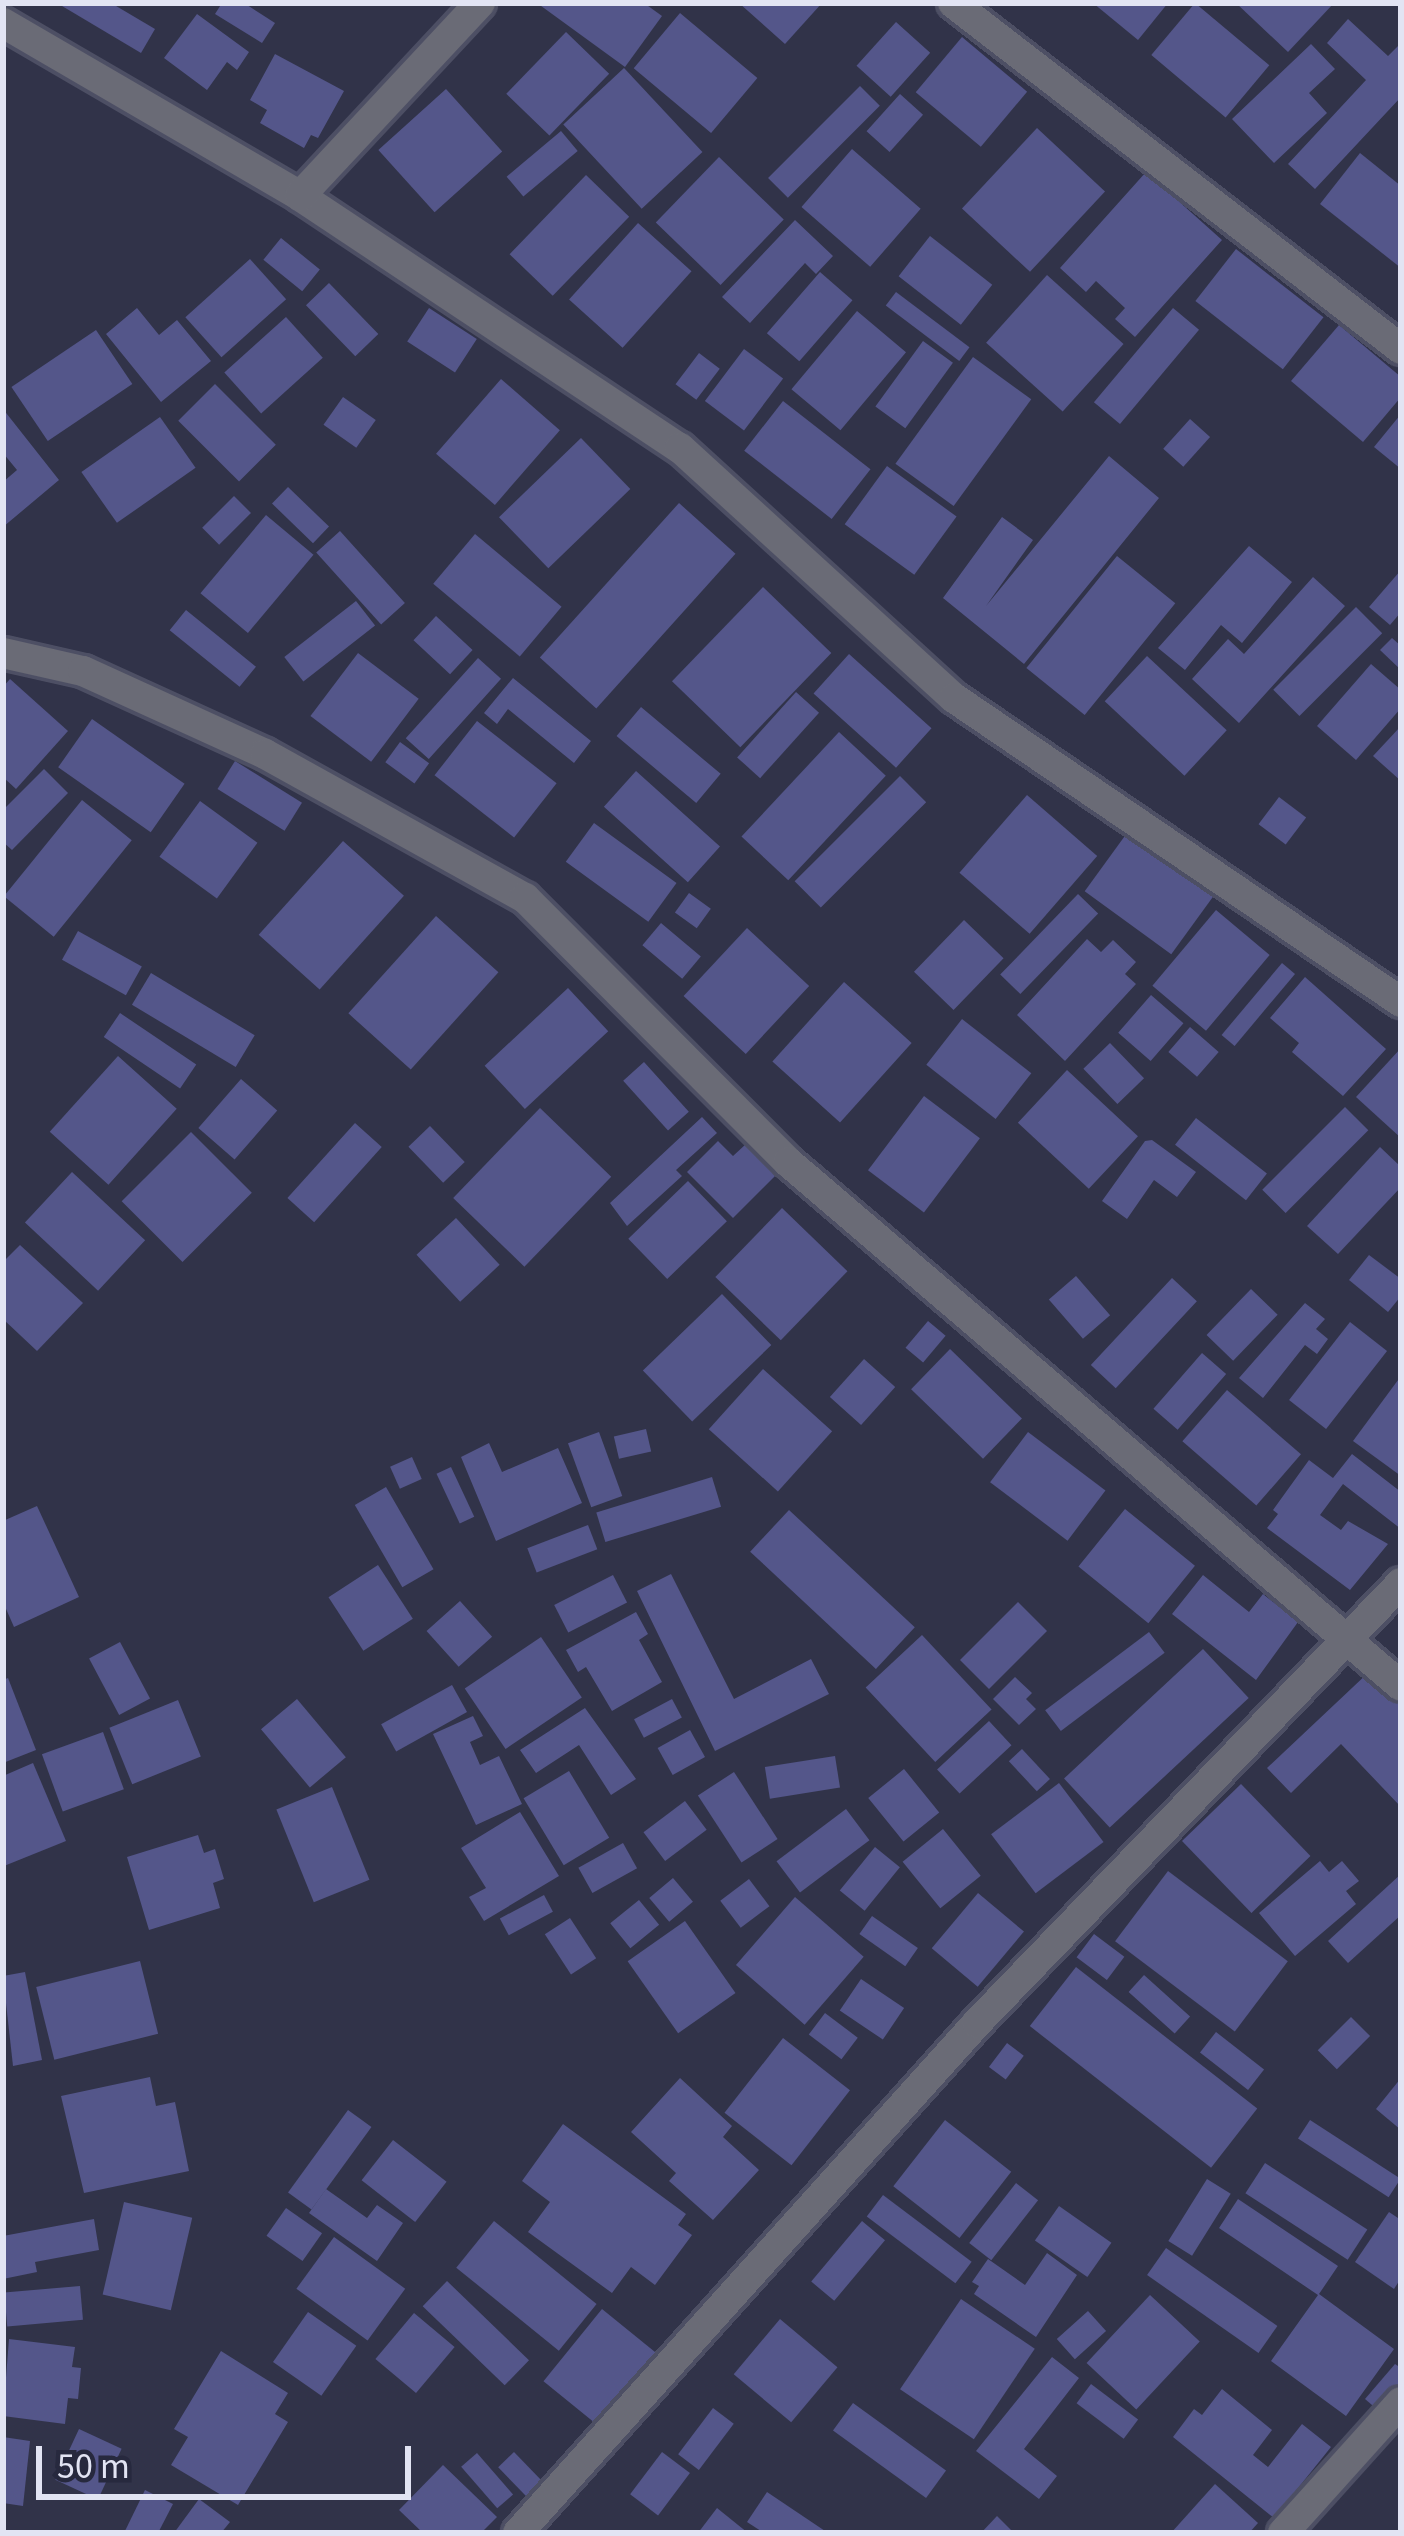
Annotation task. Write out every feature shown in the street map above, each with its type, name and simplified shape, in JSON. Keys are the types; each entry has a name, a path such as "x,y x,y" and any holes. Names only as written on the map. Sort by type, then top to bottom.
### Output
{"street":[{"path":"300,196 480,3"},
{"path":"953,3 1401,349"},
{"path":"3,23 300,196 680,448 954,698 1401,1002"},
{"path":"3,653 83,671 265,754 525,898 788,1162 1401,1687"},
{"path":"518,2533 976,2023 1351,1640 1401,1582"},
{"path":"1283,2533 1401,2402"}],"building":[{"path":"57,3 111,3 155,29 141,53"},
{"path":"222,3 244,3 275,23 262,43 215,14"},
{"path":"537,3 644,3 662,16 625,67"},
{"path":"739,3 822,3 785,44"},
{"path":"1093,3 1168,3 1138,40"},
{"path":"1195,3 1269,65 1226,117 1151,55"},
{"path":"1236,3 1334,3 1288,52"},
{"path":"680,13 757,78 711,133 634,68"},
{"path":"197,14 249,52 237,70 227,62 207,90 164,58"},
{"path":"1348,19 1388,56 1401,43 1401,97 1315,189 1288,164 1366,80 1327,43"},
{"path":"896,22 930,53 891,97 857,66"},
{"path":"566,32 609,74 549,136 506,94"},
{"path":"962,37 1027,92 981,147 916,92"},
{"path":"1311,44 1335,69 1309,93 1327,113 1274,163 1232,119"},
{"path":"275,54 344,91 318,138 311,135 304,148 260,123 267,110 250,100"},
{"path":"624,68 702,152 642,209 563,125"},
{"path":"860,86 880,106 788,198 768,178"},
{"path":"446,89 502,151 435,212 378,150"},
{"path":"900,94 923,115 890,152 867,131"},
{"path":"1037,128 1105,191 1030,272 962,208"},
{"path":"561,131 578,151 523,197 507,177"},
{"path":"852,149 921,209 870,267 801,207"},
{"path":"1360,153 1401,186 1401,268 1320,204"},
{"path":"719,157 784,220 721,285 656,222"},
{"path":"1146,172 1222,240 1135,337 1115,319 1125,308 1096,281 1086,292 1060,268"},
{"path":"586,175 629,217 553,296 510,254"},
{"path":"795,220 833,256 816,274 805,263 750,323 722,297"},
{"path":"638,223 692,271 623,348 569,300"},
{"path":"930,236 992,285 961,325 899,276"},
{"path":"281,238 320,269 302,291 263,260"},
{"path":"1236,249 1323,317 1283,369 1195,301"},
{"path":"250,259 286,299 221,357 185,317"},
{"path":"820,272 852,300 799,361 767,333"},
{"path":"1047,275 1124,344 1063,412 986,343"},
{"path":"329,283 378,334 355,356 306,305"},
{"path":"896,292 969,347 959,361 886,306"},
{"path":"137,308 159,335 177,320 211,361 161,402 106,334"},
{"path":"429,308 477,339 455,373 407,342"},
{"path":"1173,308 1199,330 1120,424 1094,402"},
{"path":"857,311 906,352 840,430 791,389"},
{"path":"286,317 323,358 261,413 224,373"},
{"path":"1339,325 1401,377 1401,397 1363,442 1291,381"},
{"path":"96,330 132,384 48,441 11,387"},
{"path":"923,341 953,363 905,428 875,407"},
{"path":"744,349 783,378 744,430 705,401"},
{"path":"699,353 720,369 696,400 676,384"},
{"path":"973,357 1031,399 954,506 895,464"},
{"path":"501,379 560,430 495,505 436,454"},
{"path":"215,384 276,445 239,482 178,421"},
{"path":"343,397 376,420 356,448 323,425"},
{"path":"783,401 870,469 832,519 744,451"},
{"path":"3,409 59,480 3,527 3,482 17,470 3,453"},
{"path":"1401,414 1401,469 1374,447"},
{"path":"160,417 196,468 117,523 81,472"},
{"path":"1190,419 1210,437 1183,467 1163,449"},
{"path":"581,438 630,489 548,568 499,517"},
{"path":"1109,456 1159,498 1024,664 943,598 1002,517 1033,540 986,606"},
{"path":"887,466 957,517 914,575 845,524"},
{"path":"288,487 329,527 313,543 272,504"},
{"path":"234,496 251,513 219,545 202,528"},
{"path":"679,503 735,554 596,708 540,658"},
{"path":"266,515 313,555 248,633 200,593"},
{"path":"340,531 405,603 381,624 316,552"},
{"path":"475,534 562,607 520,656 433,584"},
{"path":"1249,546 1292,582 1242,643 1221,625 1185,670 1158,648"},
{"path":"1117,556 1175,603 1085,715 1026,668"},
{"path":"1401,570 1401,612 1390,625 1369,607"},
{"path":"1313,577 1345,606 1239,723 1192,679 1228,639 1244,654"},
{"path":"763,587 831,653 740,747 672,681"},
{"path":"356,601 375,625 303,681 284,657"},
{"path":"1356,607 1382,633 1299,716 1273,690"},
{"path":"186,610 256,667 240,687 170,630"},
{"path":"436,616 473,650 450,674 413,640"},
{"path":"1392,638 1401,646 1401,670 1380,650"},
{"path":"358,653 419,699 371,762 310,716"},
{"path":"849,654 931,728 896,768 814,693"},
{"path":"1147,656 1227,730 1184,776 1105,701"},
{"path":"478,658 501,679 429,759 406,738"},
{"path":"1371,664 1401,690 1401,708 1356,760 1317,726"},
{"path":"513,678 591,741 574,763 508,709 497,724 484,713"},
{"path":"10,679 68,731 16,789 3,777 3,687"},
{"path":"796,692 819,713 760,778 737,757"},
{"path":"641,707 721,774 696,803 617,736"},
{"path":"92,719 185,784 151,832 58,767"},
{"path":"477,721 557,783 514,838 435,775"},
{"path":"1401,726 1401,781 1373,756"},
{"path":"839,732 886,776 788,880 741,837"},
{"path":"400,742 429,763 414,783 385,762"},
{"path":"235,761 302,803 285,831 218,789"},
{"path":"44,769 68,793 12,850 3,842 3,810"},
{"path":"636,771 720,847 688,882 604,807"},
{"path":"900,776 926,802 821,908 795,881"},
{"path":"1027,795 1097,856 1030,934 959,873"},
{"path":"1279,797 1306,817 1286,845 1259,824"},
{"path":"82,800 132,840 54,937 4,896"},
{"path":"200,801 257,843 217,899 159,857"},
{"path":"594,823 677,883 648,922 566,862"},
{"path":"1127,833 1214,896 1171,954 1085,891"},
{"path":"343,841 404,896 320,990 259,935"},
{"path":"689,893 711,909 697,928 675,912"},
{"path":"1078,894 1098,913 1020,994 1000,975"},
{"path":"1216,910 1270,955 1206,1031 1152,986"},
{"path":"436,916 498,972 411,1070 348,1013"},
{"path":"964,920 1004,958 954,1010 914,972"},
{"path":"661,923 701,956 682,979 642,945"},
{"path":"747,928 809,986 746,1054 684,996"},
{"path":"78,931 142,966 126,995 62,960"},
{"path":"1087,939 1101,952 1113,940 1136,962 1125,974 1136,984 1065,1061 1017,1015"},
{"path":"1282,963 1295,974 1235,1046 1222,1035"},
{"path":"151,973 255,1035 236,1067 132,1005"},
{"path":"1305,977 1386,1049 1343,1096 1292,1052 1299,1043 1270,1018"},
{"path":"844,982 912,1043 840,1122 772,1062"},
{"path":"568,988 608,1031 525,1109 485,1066"},
{"path":"1151,995 1183,1023 1151,1061 1118,1033"},
{"path":"120,1013 196,1064 180,1088 104,1037"},
{"path":"962,1019 1031,1073 996,1119 926,1065"},
{"path":"1190,1027 1219,1052 1197,1077 1168,1052"},
{"path":"1110,1043 1144,1078 1117,1104 1083,1069"},
{"path":"1401,1048 1401,1138 1356,1097"},
{"path":"118,1056 177,1109 108,1185 50,1132"},
{"path":"644,1062 689,1112 668,1131 623,1081"},
{"path":"1067,1070 1138,1136 1089,1189 1018,1123"},
{"path":"241,1079 277,1110 235,1160 198,1128"},
{"path":"924,1096 980,1138 924,1212 868,1170"},
{"path":"1345,1107 1368,1130 1286,1213 1262,1190"},
{"path":"540,1108 611,1177 524,1267 453,1198"},
{"path":"702,1117 717,1133 676,1170 682,1176 627,1226 610,1203"},
{"path":"1196,1118 1267,1173 1246,1200 1175,1145"},
{"path":"355,1123 382,1147 314,1222 287,1198"},
{"path":"430,1126 465,1162 443,1183 408,1147"},
{"path":"191,1132 252,1193 183,1262 122,1201"},
{"path":"1152,1140 1196,1172 1177,1197 1154,1180 1127,1219 1102,1201 1145,1141"},
{"path":"718,1141 733,1156 746,1144 776,1175 733,1218 687,1172"},
{"path":"1380,1147 1401,1167 1401,1187 1338,1254 1307,1226"},
{"path":"72,1172 145,1240 98,1291 25,1222"},
{"path":"688,1181 727,1221 667,1279 628,1239"},
{"path":"782,1208 847,1271 781,1340 715,1277"},
{"path":"456,1218 500,1265 460,1302 417,1255"},
{"path":"20,1245 83,1303 37,1351 3,1319 3,1262"},
{"path":"1369,1255 1401,1279 1401,1296 1388,1312 1349,1280"},
{"path":"1076,1276 1110,1315 1083,1339 1049,1300"},
{"path":"1172,1278 1197,1301 1116,1388 1091,1365"},
{"path":"1251,1289 1278,1315 1233,1361 1207,1335"},
{"path":"722,1294 771,1345 692,1421 643,1370"},
{"path":"1305,1303 1325,1319 1316,1329 1328,1339 1317,1354 1305,1345 1263,1398 1239,1378"},
{"path":"928,1321 946,1336 923,1363 906,1348"},
{"path":"1350,1322 1387,1351 1326,1429 1289,1400"},
{"path":"950,1349 1022,1418 983,1459 911,1389"},
{"path":"1202,1353 1226,1374 1178,1430 1153,1409"},
{"path":"864,1359 895,1387 861,1425 830,1397"},
{"path":"763,1369 832,1431 778,1491 709,1429"},
{"path":"1401,1376 1401,1476 1353,1441"},
{"path":"1227,1390 1301,1454 1256,1506 1182,1441"},
{"path":"646,1429 651,1451 619,1459 614,1436"},
{"path":"599,1432 622,1496 591,1507 568,1443"},
{"path":"1028,1432 1105,1490 1068,1541 990,1482"},
{"path":"489,1443 502,1472 558,1448 582,1503 496,1541 461,1457"},
{"path":"1352,1454 1401,1492 1401,1529 1343,1484 1320,1515 1341,1530 1348,1521 1388,1544 1350,1590 1267,1528 1278,1514 1273,1510 1309,1460 1333,1478"},
{"path":"412,1457 422,1479 400,1489 390,1467"},
{"path":"451,1467 474,1517 460,1524 436,1474"},
{"path":"712,1477 721,1507 605,1542 596,1512"},
{"path":"386,1487 434,1569 402,1587 355,1505"},
{"path":"37,1506 79,1597 14,1627 3,1602 3,1521"},
{"path":"1125,1509 1195,1566 1148,1623 1078,1567"},
{"path":"789,1510 915,1627 876,1669 750,1552"},
{"path":"588,1525 597,1549 537,1573 527,1548"},
{"path":"378,1565 413,1619 363,1651 329,1597"},
{"path":"671,1574 734,1699 811,1659 829,1694 715,1751 637,1591"},
{"path":"613,1575 627,1603 568,1633 554,1605"},
{"path":"1203,1575 1249,1612 1263,1594 1298,1622 1256,1680 1172,1614"},
{"path":"460,1601 492,1637 459,1667 427,1631"},
{"path":"1018,1602 1047,1631 989,1689 960,1660"},
{"path":"636,1612 648,1634 639,1640 662,1682 612,1711 586,1667 578,1672 566,1650"},
{"path":"1149,1632 1165,1653 1061,1731 1045,1710"},
{"path":"922,1635 992,1710 935,1762 866,1688"},
{"path":"541,1637 582,1698 506,1749 465,1688"},
{"path":"120,1642 150,1699 119,1715 89,1658"},
{"path":"1203,1649 1249,1698 1110,1828 1064,1779"},
{"path":"1370,1671 1401,1693 1401,1807 1341,1744 1291,1793 1267,1768"},
{"path":"1015,1677 1032,1693 1026,1699 1036,1709 1019,1725 993,1699"},
{"path":"8,1678 36,1750 3,1763 3,1680"},
{"path":"452,1685 467,1712 396,1751 381,1724"},
{"path":"297,1699 346,1757 310,1787 261,1729"},
{"path":"672,1699 682,1718 644,1738 634,1719"},
{"path":"178,1700 201,1757 132,1784 109,1728"},
{"path":"585,1708 636,1779 611,1795 579,1745 536,1773 520,1750"},
{"path":"473,1716 483,1736 470,1742 480,1765 499,1756 522,1804 476,1825 433,1734"},
{"path":"989,1721 1012,1745 960,1794 937,1769"},
{"path":"690,1730 705,1757 673,1775 658,1748"},
{"path":"103,1732 124,1789 63,1812 42,1754"},
{"path":"1022,1749 1050,1779 1037,1791 1009,1761"},
{"path":"835,1756 840,1788 770,1799 765,1767"},
{"path":"33,1763 66,1841 4,1866 3,1776"},
{"path":"904,1769 939,1813 903,1841 868,1798"},
{"path":"569,1771 609,1838 564,1865 524,1798"},
{"path":"734,1772 778,1839 742,1863 698,1795"},
{"path":"1059,1783 1104,1842 1036,1893 991,1834"},
{"path":"1241,1784 1310,1856 1251,1913 1182,1841"},
{"path":"332,1787 369,1880 314,1902 276,1809"},
{"path":"685,1801 707,1830 665,1861 643,1832"},
{"path":"846,1809 869,1840 800,1893 777,1861"},
{"path":"520,1812 559,1876 484,1921 469,1897 486,1888 461,1848"},
{"path":"943,1829 981,1876 940,1908 903,1862"},
{"path":"198,1835 204,1853 215,1849 224,1879 213,1883 220,1908 149,1930 127,1857"},
{"path":"623,1843 637,1868 592,1893 578,1868"},
{"path":"875,1847 900,1867 865,1911 840,1891"},
{"path":"1320,1861 1329,1872 1342,1861 1359,1881 1346,1891 1356,1904 1295,1956 1259,1913"},
{"path":"1168,1871 1288,1961 1235,2032 1115,1941"},
{"path":"1401,1874 1401,1915 1348,1963 1328,1941"},
{"path":"673,1878 693,1902 669,1922 649,1898"},
{"path":"749,1879 769,1906 741,1928 720,1901"},
{"path":"978,1893 1024,1932 978,1987 932,1948"},
{"path":"544,1895 553,1912 509,1935 500,1918"},
{"path":"795,1897 864,1957 805,2025 736,1965"},
{"path":"639,1900 659,1925 630,1948 610,1923"},
{"path":"872,1916 918,1948 905,1966 859,1934"},
{"path":"570,1918 596,1958 571,1975 545,1934"},
{"path":"685,1921 735,1993 678,2033 628,1961"},
{"path":"1094,1934 1124,1957 1107,1980 1077,1957"},
{"path":"140,1961 158,2034 54,2060 36,1987"},
{"path":"1076,1967 1257,2109 1211,2168 1030,2026"},
{"path":"25,1972 42,2060 13,2066 3,1976"},
{"path":"1144,1975 1190,2016 1175,2034 1129,1992"},
{"path":"861,1979 904,2008 883,2040 840,2011"},
{"path":"825,2013 858,2038 841,2059 809,2035"},
{"path":"1351,2017 1370,2036 1337,2069 1318,2050"},
{"path":"1216,2032 1264,2070 1248,2090 1200,2052"},
{"path":"783,2038 850,2090 791,2165 725,2113"},
{"path":"1007,2043 1024,2056 1006,2080 989,2067"},
{"path":"150,2077 156,2106 175,2102 189,2171 84,2193 61,2096"},
{"path":"680,2078 732,2126 723,2137 759,2170 713,2220 669,2181 676,2173 631,2132"},
{"path":"1401,2078 1401,2130 1376,2109"},
{"path":"348,2110 371,2127 312,2210 288,2193"},
{"path":"945,2120 1011,2172 959,2238 893,2186"},
{"path":"1310,2120 1401,2179 1389,2197 1298,2138"},
{"path":"563,2124 686,2214 678,2225 692,2235 655,2285 631,2267 612,2293 528,2232 550,2202 522,2181"},
{"path":"393,2140 447,2182 415,2222 362,2180"},
{"path":"1265,2163 1367,2229 1348,2260 1245,2193"},
{"path":"1207,2179 1231,2194 1192,2256 1168,2241"},
{"path":"1016,2183 1038,2200 991,2260 969,2243"},
{"path":"326,2189 367,2218 377,2205 403,2223 377,2261 309,2213"},
{"path":"883,2195 972,2262 955,2283 867,2217"},
{"path":"1238,2199 1338,2266 1319,2294 1394,2349 1346,2416 1271,2361 1318,2295 1219,2228"},
{"path":"124,2202 192,2218 171,2310 103,2295"},
{"path":"1059,2206 1111,2243 1087,2277 1035,2240"},
{"path":"286,2208 322,2233 303,2261 266,2236"},
{"path":"1389,2212 1401,2220 1401,2278 1394,2289 1355,2262"},
{"path":"94,2219 99,2250 35,2262 37,2272 3,2279 3,2236"},
{"path":"494,2221 597,2304 559,2351 456,2268"},
{"path":"862,2221 885,2240 834,2301 811,2282"},
{"path":"334,2237 405,2289 368,2341 296,2289"},
{"path":"1166,2248 1277,2326 1258,2353 1147,2275"},
{"path":"1047,2253 1077,2275 1036,2337 974,2294 979,2286 972,2282 988,2259 1025,2285"},
{"path":"447,2281 529,2360 505,2385 423,2306"},
{"path":"80,2286 83,2320 7,2326 4,2293"},
{"path":"1150,2295 1200,2341 1136,2409 1087,2363"},
{"path":"961,2299 1035,2349 974,2439 900,2389"},
{"path":"602,2309 656,2352 597,2425 543,2381"},
{"path":"1088,2311 1106,2331 1075,2359 1057,2339"},
{"path":"308,2312 356,2346 321,2396 273,2362"},
{"path":"414,2313 455,2347 416,2393 375,2359"},
{"path":"780,2319 837,2367 791,2422 734,2374"},
{"path":"9,2339 75,2347 72,2367 81,2368 78,2399 68,2398 65,2424 3,2416"},
{"path":"221,2351 288,2393 275,2414 288,2422 238,2505 171,2465 188,2437 174,2429"},
{"path":"1052,2357 1079,2378 1024,2449 1057,2476 1039,2499 976,2451"},
{"path":"1395,2364 1401,2368 1401,2385 1379,2411 1365,2399"},
{"path":"1091,2384 1138,2420 1124,2439 1077,2403"},
{"path":"1222,2389 1272,2430 1253,2455 1268,2467 1302,2424 1331,2447 1274,2518 1173,2437 1194,2409 1202,2415"},
{"path":"853,2403 946,2471 926,2498 833,2431"},
{"path":"713,2408 734,2424 699,2470 678,2454"},
{"path":"79,2429 122,2449 98,2500 55,2480"},
{"path":"3,2437 30,2441 23,2506 3,2503"},
{"path":"514,2452 542,2481 526,2496 498,2467"},
{"path":"662,2452 690,2473 658,2515 630,2494"},
{"path":"477,2453 513,2495 497,2508 461,2467"},
{"path":"443,2465 497,2517 481,2533 423,2533 399,2510"},
{"path":"1215,2484 1258,2523 1249,2533 1171,2533"},
{"path":"145,2490 173,2504 158,2533 124,2533"},
{"path":"767,2492 828,2533 764,2533 747,2522"},
{"path":"199,2499 230,2522 221,2533 174,2533"},
{"path":"717,2508 748,2533 698,2533"},
{"path":"997,2516 1014,2533 981,2533"}]}
